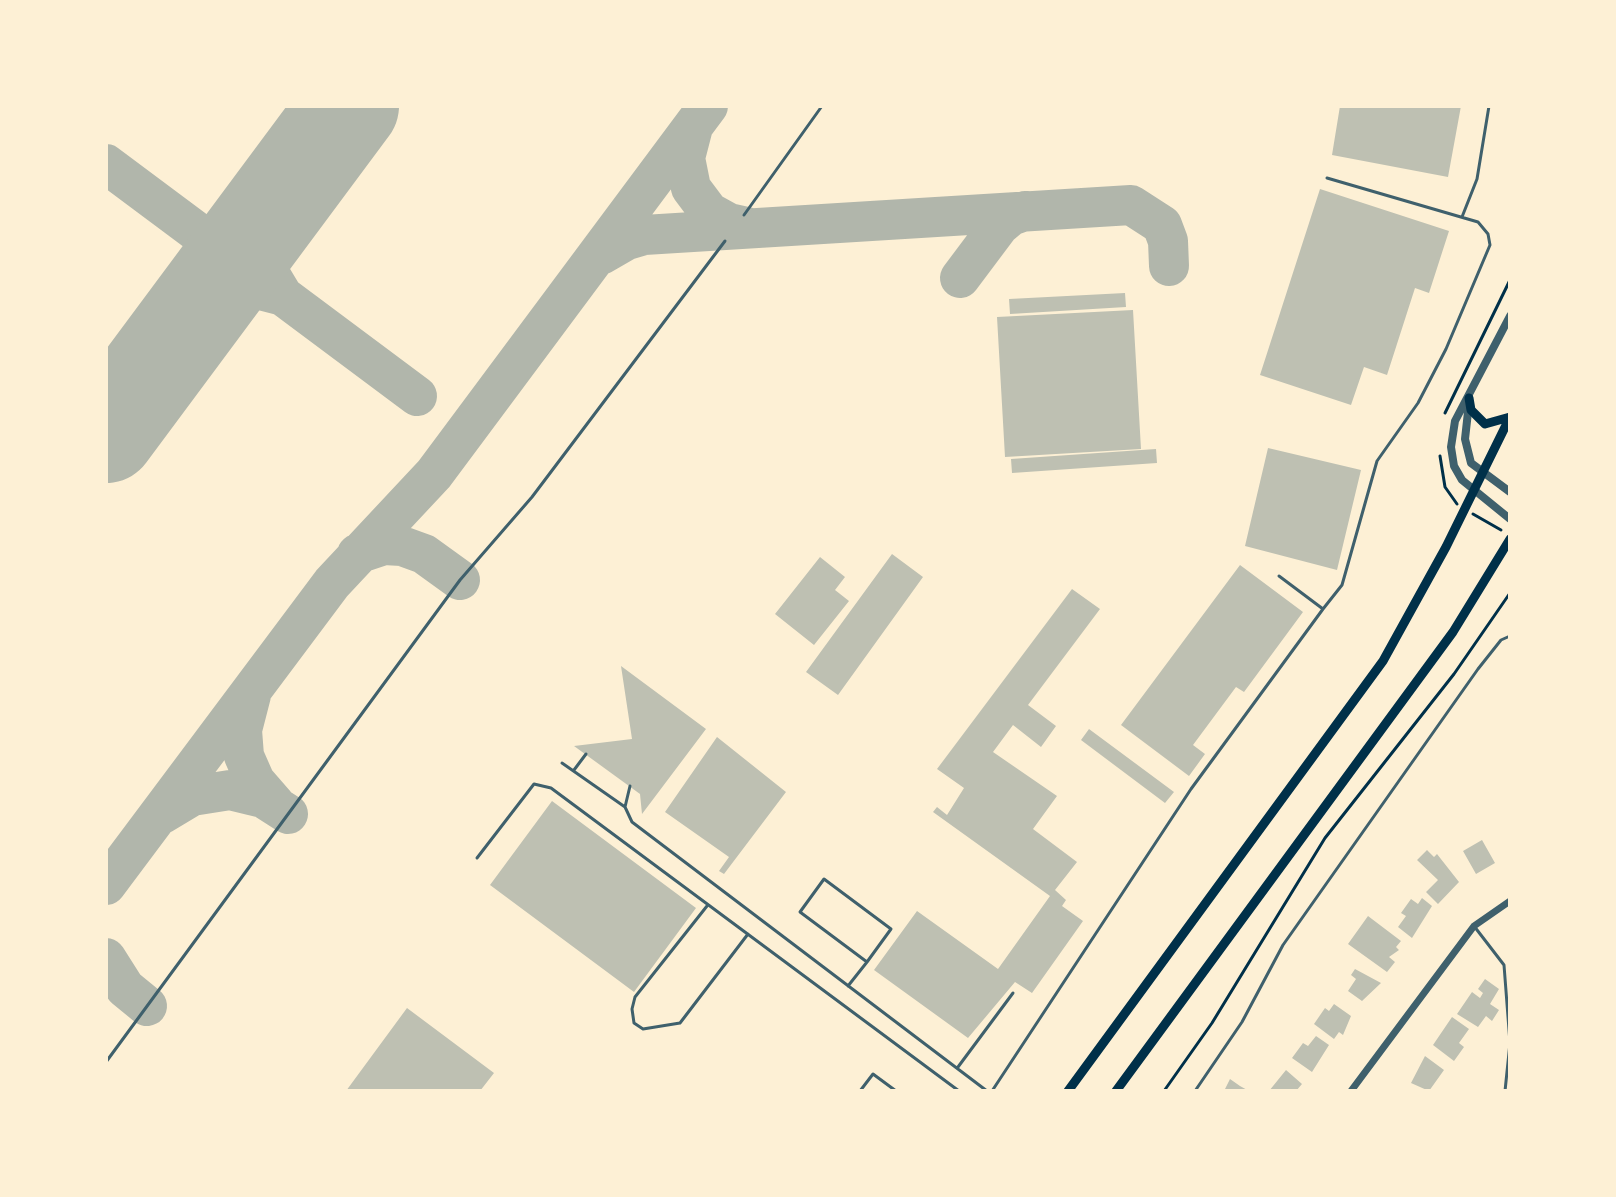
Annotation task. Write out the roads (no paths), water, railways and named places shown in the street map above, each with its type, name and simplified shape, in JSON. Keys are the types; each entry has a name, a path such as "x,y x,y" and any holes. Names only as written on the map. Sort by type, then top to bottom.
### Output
{"main road":[{"path":"1469,398 1471,410 1485,424 1510,417"},
{"path":"1068,1091 1383,661 1465,509 1510,417"},
{"path":"1116,1091 1453,632 1510,537"}],"street":[{"path":"1510,316 1455,421 1451,447 1454,466 1474,491 1510,519"},
{"path":"1469,398 1466,449 1471,463 1482,475 1510,492"},
{"path":"1351,1091 1474,926 1510,901"}],"lane":[{"path":"744,215 822,106"},
{"path":"1462,217 1477,179 1489,106"},
{"path":"562,763 625,807 632,822 986,1091 1191,789 1342,585 1377,461 1418,403 1446,349 1490,245 1483,226 1462,217 1327,178"},
{"path":"106,1062 460,580 541,486 725,241"},
{"path":"1279,576 1323,609"},
{"path":"1195,1091 1242,1022 1283,945 1478,669 1501,640 1510,636"},
{"path":"573,772 586,754"},
{"path":"477,858 534,784 541,784 959,1091"},
{"path":"625,807 630,786"},
{"path":"848,986 867,962 891,929 824,879 800,912 867,962"},
{"path":"708,904 635,997 632,1009 634,1023 650,1030 680,1023 748,934"},
{"path":"1474,926 1504,965 1510,1043 1505,1091"},
{"path":"957,1068 1013,993"},
{"path":"860,1091 873,1074 896,1091"}]}
